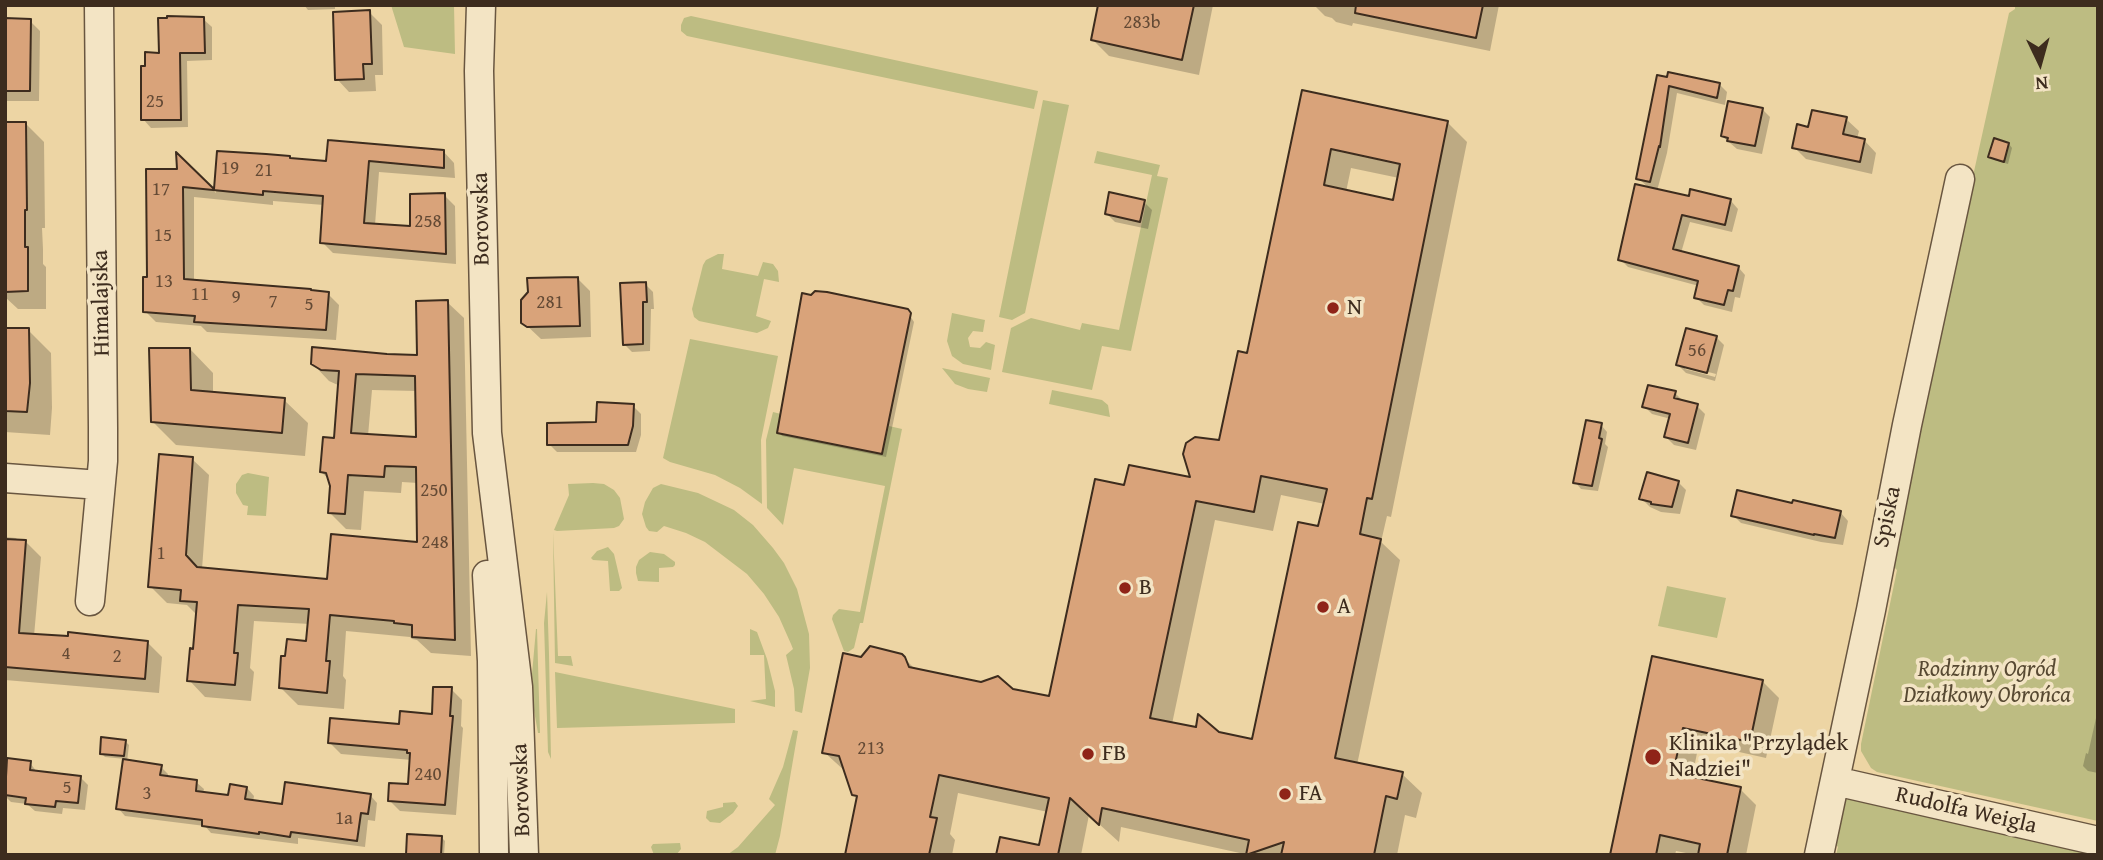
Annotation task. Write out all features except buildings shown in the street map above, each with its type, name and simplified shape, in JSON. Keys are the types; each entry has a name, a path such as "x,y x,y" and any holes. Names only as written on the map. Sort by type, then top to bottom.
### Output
{"street":[{"name":"Himalajska","path":"90,601 103,428 99,5"},
{"name":"Borowska","path":"481,5 479,71 487,433 518,687 524,855"},
{"name":"Spiska","path":"1819,855 1960,179"},
{"name":"Borowska","path":"487,433 483,445 484,524 492,658 494,855"},
{"path":"5,478 100,485"},
{"name":"Rudolfa Weigla","path":"1835,781 2098,841"}],"green space":[{"path":"391,5 454,5 455,54 404,47"},
{"name":"Rodzinny Ogród Działkowy Obrońca","path":"2015,5 2098,5 2098,821 1877,772 1871,768 1861,751 1897,570 1888,561 2009,13 2015,9"},
{"path":"691,16 1038,91 1034,109 687,36 681,31 681,25 684,18"},
{"path":"1043,100 1069,105 1025,313 1012,320 999,317"},
{"path":"1097,151 1160,165 1157,176 1168,178 1131,351 1102,346 1092,390 1002,372 1011,328 1031,318 1080,330 1082,323 1119,330 1152,175 1094,163"},
{"path":"724,254 722,269 758,276 763,262 773,264 778,271 779,282 764,279 756,316 771,321 768,328 757,333 699,321 694,317 692,309 703,265 706,260"},
{"path":"952,313 985,320 983,332 973,331 968,338 970,347 980,348 986,342 995,345 991,370 963,364 952,356 947,341"},
{"path":"690,339 778,356 761,440 762,504 715,475 663,458"},
{"path":"942,368 990,378 987,392 955,384"},
{"path":"1052,390 1102,400 1108,405 1110,417 1049,404"},
{"path":"773,412 781,414 777,433 882,454 889,426 902,429 863,623 860,623 854,648 848,652 844,651 832,619 839,609 860,612 885,486 794,468 783,525 767,508 766,440"},
{"path":"248,473 269,477 266,516 247,515 248,506 243,505 236,493 236,484 242,475"},
{"path":"568,484 604,484 620,498 624,519 619,526 554,530 569,495"},
{"path":"661,484 698,493 734,510 753,525 784,563 797,589 809,634 810,668 802,713 795,711 794,689 786,655 793,649 779,617 764,594 747,574 705,542 664,526 657,532 649,531 646,527 642,514 645,502 653,488"},
{"path":"553,532 558,656 571,656 573,666 555,663"},
{"path":"608,547 614,554 622,588 619,591 610,591 608,561 591,558 597,551"},
{"path":"650,552 664,554 675,562 675,565 659,568 659,582 638,581 636,567 639,560"},
{"path":"1667,586 1726,598 1717,638 1658,626"},
{"path":"547,592 551,759 548,752 544,623"},
{"path":"536,629 540,733 533,705 532,674"},
{"path":"750,629 757,632 767,659 775,691 775,707 750,701 766,699 764,655 750,655"},
{"path":"555,672 735,709 735,723 557,728"},
{"path":"793,730 798,731 775,855 727,855 738,847 775,805 769,799 783,767"},
{"path":"1853,797 2098,855 1836,855 1838,847 1832,840 1838,812 1846,800"},
{"path":"735,802 738,806 733,813 720,823 710,822 706,818 707,811 723,807 723,803"},
{"path":"680,843 681,849 676,855 654,855 651,847 653,844"}],"place":[{"name":"N","path":"1333,308"},
{"name":"B","path":"1125,588"},
{"name":"A","path":"1323,607"},
{"name":"FB","path":"1088,754"},
{"name":"Klinika \"Przylądek Nadziei\"","path":"1653,757"},
{"name":"FA","path":"1285,794"}]}
